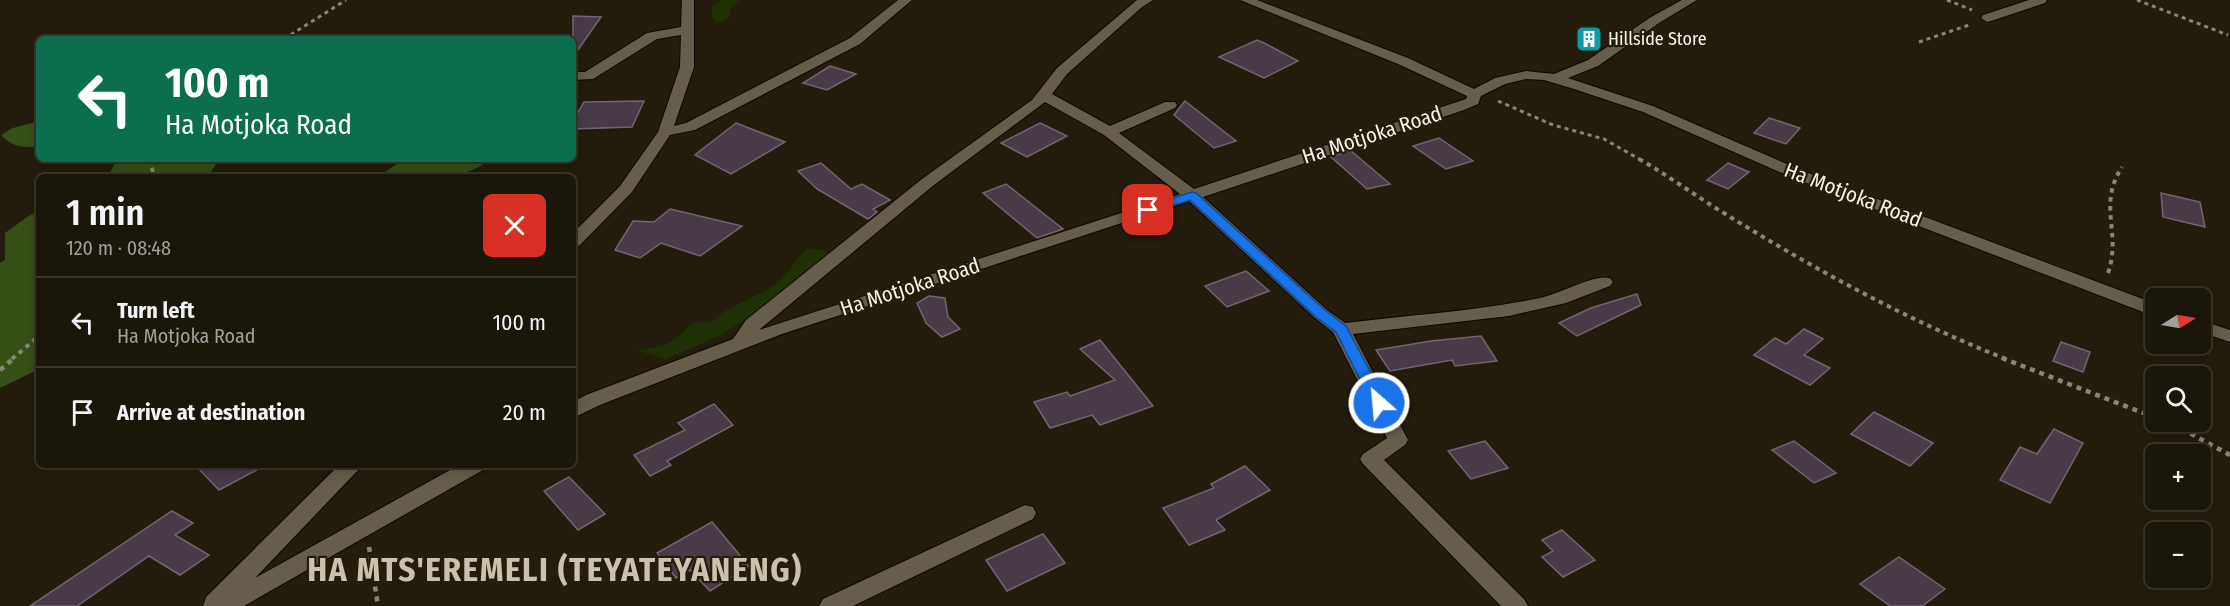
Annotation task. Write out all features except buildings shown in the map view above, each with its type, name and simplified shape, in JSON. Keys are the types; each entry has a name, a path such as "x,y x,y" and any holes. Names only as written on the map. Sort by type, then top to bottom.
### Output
{"street":[{"path":"576,240 626,189 665,132 687,67 688,0"},
{"path":"665,132 690,127 855,40 906,0"},
{"path":"741,342 753,324 928,182 1037,103 1062,71 1137,5 1147,0"},
{"path":"1246,0 1403,61 1474,94"},
{"path":"1555,78 1593,63 1655,20 1691,0"},
{"path":"1988,18 2041,0"},
{"path":"576,76 588,76 652,36 665,32 689,30"},
{"name":"Ha Motjoka Road","path":"576,409 593,400 741,342 1471,103 1475,100 1474,94 1500,81 1526,75 1555,78 1648,109 1797,174 2145,307"},
{"path":"1044,94 1108,132 1192,195 1341,330 1398,440 1370,459 1516,606"},
{"path":"1108,132 1170,105"},
{"path":"1341,330 1509,310 1560,299 1604,282"},
{"path":"2211,330 2230,336"},
{"path":"212,606 349,468"},
{"path":"224,606 471,468"},
{"path":"831,606 1024,513"}],"path":[{"path":"289,36 346,0"},
{"path":"1947,0 1988,18"},
{"path":"2137,0 2228,35"},
{"path":"1919,42 1988,18"},
{"path":"1474,94 1498,101 1553,125 1604,139 1656,169 1726,215 1858,291 1957,340 2145,414"},
{"path":"2100,290 2111,267 2114,236 2112,184 2122,167"},
{"path":"0,370 36,339"},
{"path":"2188,432 2230,455"},
{"path":"366,527 378,606"}],"green space":[{"path":"721,0 740,0 731,7 729,18 717,22 712,16 712,6"},
{"path":"36,122 36,146 18,146 1,135 13,128"},
{"path":"116,162 217,162 210,174 109,174"},
{"path":"391,162 486,162 479,167 458,174 382,174 397,164"},
{"path":"36,212 36,370 0,388 0,263 5,260 5,233"},
{"path":"808,249 824,250 829,254 786,292 721,335 666,359 635,350 667,344 692,323 712,322 728,310 772,286"}],"place":[{"name":"Hillside Store","path":"1589,39"}],"district":[{"name":"HA MTS'EREMELI (TEYATEYANENG)","path":"555,569"}],"route":[{"path":"1148,210 1192,195 1341,330 1379,403"}]}
